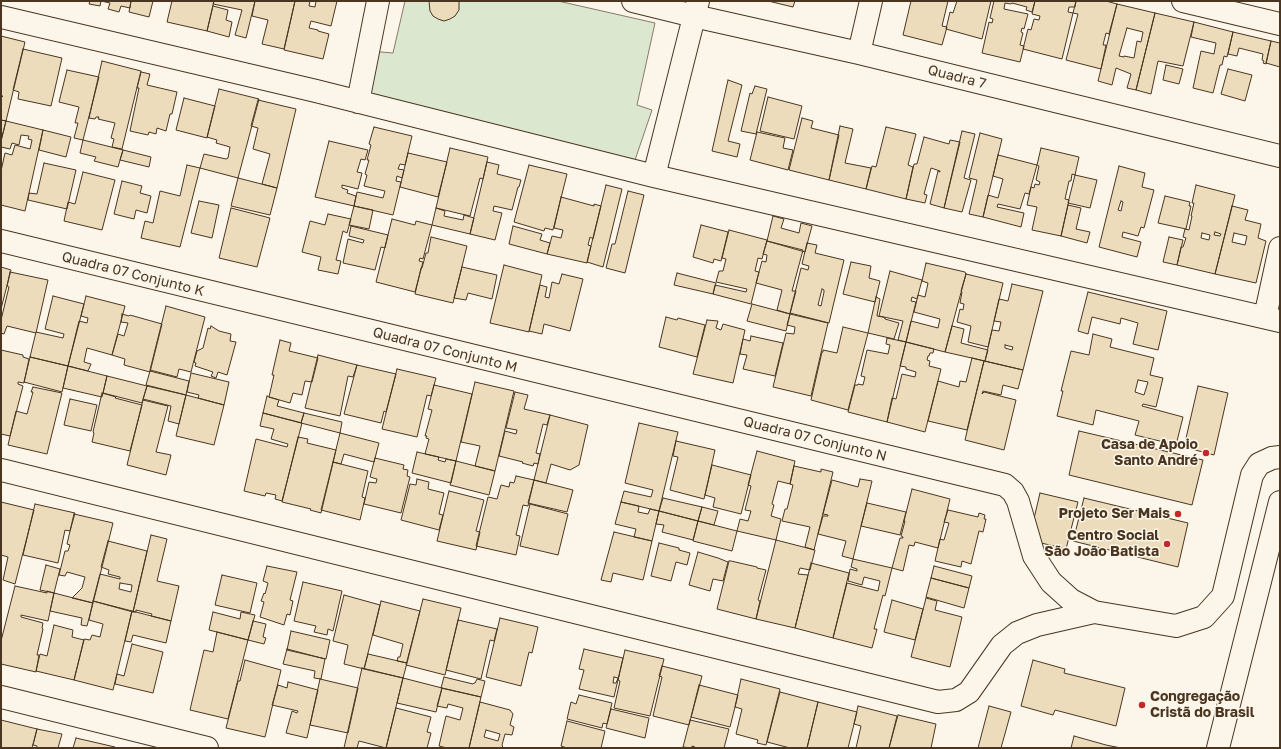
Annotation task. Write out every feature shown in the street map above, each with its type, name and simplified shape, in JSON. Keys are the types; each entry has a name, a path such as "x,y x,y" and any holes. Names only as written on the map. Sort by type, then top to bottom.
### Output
{"street":[{"path":"358,102 378,1"},
{"name":"Quadra 7","path":"633,1 696,8 859,53 1280,156"},
{"path":"859,53 871,1"},
{"path":"1183,1 1280,24"},
{"path":"654,176 696,8"},
{"path":"1,17 358,102 654,176 1272,319 1280,248"},
{"name":"Quadra 07 Conjunto K","path":"1,241 265,306"},
{"name":"Quadra 07 Conjunto M","path":"265,306 625,393"},
{"name":"Quadra 07 Conjunto N","path":"625,393 1005,485 1013,492 1018,501 1034,556 1051,582 1071,600 1094,612"},
{"path":"1,470 938,702 956,700 970,692 1002,645 1017,633 1037,625 1094,612 1176,626 1204,617 1223,596 1252,475 1259,464 1272,458 1280,457"},
{"path":"1218,748 1280,502"},
{"path":"1,697 200,747"}],"green space":[{"path":"405,1 558,1 655,23 637,105 652,110 634,163 365,97 370,51 393,53"}],"building":[{"path":"90,1 101,1 100,6 89,4"},
{"path":"101,1 131,1 130,8 121,6 119,12 108,9 110,3"},
{"path":"131,1 153,1 149,17 129,12"},
{"path":"172,1 214,1 207,31 167,22"},
{"path":"214,1 255,1 246,38 235,35 242,10 213,4"},
{"path":"255,1 295,1 284,49 262,44 268,20 252,16"},
{"path":"295,1 310,1 309,6 315,7 316,1 337,1 331,26 311,21 309,28 329,34 323,59 284,50"},
{"path":"429,1 459,1 459,10 455,16 444,21 433,16 430,11"},
{"path":"768,1 795,1 793,7"},
{"path":"911,1 948,1 942,26 947,27 942,45 903,35"},
{"path":"957,1 991,1 982,39 946,29 950,12 953,13"},
{"path":"994,1 1035,1 1032,12 1026,10 1027,7 1012,3 1005,3 1004,9 1028,14 1024,29 1022,28 1021,32 1023,33 1020,45 1024,46 1020,62 982,53 989,22 992,23 993,19 990,18"},
{"path":"1035,1 1076,1 1075,7 1069,7 1068,12 1073,13 1062,59 1023,49 1028,29 1031,30 1034,19 1039,20 1040,16 1032,14"},
{"path":"1076,1 1106,1 1117,4 1109,34 1106,33 1103,45 1106,45 1101,69 1066,60 1078,14 1073,13"},
{"path":"1117,4 1155,13 1136,90 1127,88 1131,74 1116,68 1112,85 1098,81","holes":["1127,28 1143,32 1141,42 1137,41 1134,58 1119,56"]},
{"path":"213,6 228,10 226,20 232,22 229,37 207,31"},
{"path":"1155,13 1194,22 1183,66 1158,61 1151,94 1136,90"},
{"path":"1194,22 1233,32 1227,57 1224,56 1222,65 1220,65 1213,93 1193,88 1201,51 1214,54 1216,43 1191,37"},
{"path":"1233,32 1271,41 1266,64 1263,63 1264,61 1262,60 1263,54 1239,48 1237,56 1228,54"},
{"path":"1,36 25,42 6,121 1,120 1,97 3,96 1,96"},
{"path":"1271,41 1280,43 1280,67 1266,63"},
{"path":"23,49 62,58 51,106 18,99 19,92 13,90"},
{"path":"102,61 141,71 122,149 112,147 114,139 111,138 115,123 98,119 99,117 96,117 95,119 89,118"},
{"path":"1166,65 1183,69 1179,84 1163,80"},
{"path":"1228,69 1252,75 1245,101 1221,94"},
{"path":"67,70 99,77 83,140 74,138 78,123 75,123 79,107 59,102"},
{"path":"141,72 150,74 147,85 177,92 166,131 157,128 156,134 149,132 148,135 130,131"},
{"path":"728,80 742,85 728,141 740,144 737,157 712,151"},
{"path":"755,86 767,89 756,134 741,131 750,93 752,94"},
{"path":"219,89 259,99 238,178 200,168 204,154 226,159 228,158 230,147 216,143 217,140 207,137"},
{"path":"768,97 802,106 794,139 760,131"},
{"path":"184,98 215,106 207,138 176,130"},
{"path":"258,100 296,109 277,188 262,184 270,154 253,149 258,128 251,126"},
{"path":"802,118 813,121 811,128 839,135 829,180 789,170"},
{"path":"1,120 6,121 1,141"},
{"path":"6,121 43,130 25,211 1,205 1,171 5,153 12,155 15,145 30,149 32,140 28,139 29,136 21,135 19,145 12,143 10,149 1,147"},
{"path":"840,126 853,129 845,163 871,168 866,189 829,180"},
{"path":"374,127 412,136 405,165 400,164 398,169 404,170 402,178 397,176 396,181 401,182 393,215 354,206 357,192 383,198 385,191 364,186 367,175 365,174 369,160 367,160 371,145 369,144"},
{"path":"886,127 916,134 908,165 913,167 906,199 866,189 872,166 876,167"},
{"path":"43,130 71,137 66,157 39,150"},
{"path":"962,131 975,134 964,178 971,180 962,212 944,208"},
{"path":"757,132 785,138 783,148 793,150 788,170 750,160"},
{"path":"980,133 1002,139 983,217 969,214 977,180 969,178"},
{"path":"924,137 949,144 950,140 960,142 944,208 930,204 938,171 940,172 940,171 931,168 924,194 927,195 925,203 906,199 914,164 917,164"},
{"path":"83,140 123,150 118,167 94,161 96,157 80,153"},
{"path":"329,141 368,150 365,160 361,159 357,172 362,173 358,189 342,185 342,188 348,190 347,193 356,196 354,206 315,197"},
{"path":"450,148 488,157 483,179 480,178 470,216 436,208"},
{"path":"1041,148 1079,157 1075,175 1072,174 1071,181 1069,181 1065,199 1069,200 1061,236 1032,230 1037,207 1027,205 1031,187 1034,188 1035,184 1039,185 1040,182 1036,180 1039,166 1037,165"},
{"path":"123,150 151,157 149,167 120,160"},
{"path":"408,153 447,162 438,197 400,187"},
{"path":"998,155 1037,165 1029,194 1025,193 1020,209 998,204 997,207 1024,213 1021,227 983,217 988,195 998,198 1003,179 993,176"},
{"path":"487,162 499,165 497,174 521,180 512,210 494,206 493,211 502,213 495,240 470,234"},
{"path":"44,163 76,170 67,209 28,200 29,193 37,194"},
{"path":"187,165 200,168 180,247 141,238 145,221 153,223 160,191 180,196"},
{"path":"529,165 567,174 553,230 545,228 544,231 514,222"},
{"path":"1119,166 1145,173 1142,187 1154,190 1144,228 1141,227 1138,236 1123,232 1122,237 1141,242 1137,257 1099,247","holes":["1121,201 1123,202 1121,211 1118,210"]},
{"path":"83,172 115,180 102,230 64,221 68,202 75,204"},
{"path":"1075,175 1097,180 1090,208 1068,203"},
{"path":"238,178 277,188 270,215 231,206"},
{"path":"122,181 142,186 140,193 151,196 147,213 136,210 134,219 114,214"},
{"path":"606,185 622,189 603,267 587,262"},
{"path":"1196,185 1235,195 1215,274 1177,265 1181,247 1183,247 1186,238 1183,237 1185,229 1189,230 1194,203 1192,203","holes":["1215,232 1221,234 1220,236 1214,235","1202,233 1210,235 1209,240 1201,238"]},
{"path":"628,191 644,195 625,273 606,268 612,244 615,244"},
{"path":"1165,196 1190,202 1189,206 1191,206 1186,229 1158,223"},
{"path":"561,197 594,206 594,204 601,206 593,239 590,237 588,245 591,246 587,263 547,254 552,236 561,238 563,230 554,228"},
{"path":"199,201 219,205 212,238 191,233"},
{"path":"1068,205 1081,208 1076,229 1090,232 1087,243 1061,236"},
{"path":"354,206 373,210 369,229 349,225"},
{"path":"1232,206 1248,210 1245,220 1261,224 1258,238 1266,241 1256,283 1215,274","holes":["1234,233 1247,236 1245,245 1232,242"]},
{"path":"231,208 270,218 257,267 219,258"},
{"path":"436,208 445,211 444,216 463,220 464,215 474,218 470,234 432,225"},
{"path":"328,214 351,219 347,233 343,231 336,260 341,261 338,274 318,270 321,257 302,252 310,221 325,225"},
{"path":"773,216 784,219 781,228 799,233 801,223 812,226 805,252 767,241"},
{"path":"392,219 415,225 416,221 432,225 423,259 420,258 419,261 423,262 415,292 376,282"},
{"path":"701,225 728,232 721,261 714,259 713,263 693,257"},
{"path":"351,226 388,235 385,248 381,247 375,270 343,263 348,239 363,243 364,240 349,236"},
{"path":"513,226 542,234 540,240 550,243 547,254 509,244"},
{"path":"729,230 767,240 762,259 758,258 755,271 759,272 751,304 713,294 715,285 746,292 747,289 716,282 719,271 723,271 726,259 722,258"},
{"path":"431,237 467,246 453,303 415,294 421,268 426,253 428,253"},
{"path":"1169,237 1183,240 1177,265 1163,262"},
{"path":"767,241 803,250 792,291 796,291 790,314 777,310 782,290 756,283 762,261 766,262 767,255 763,254"},
{"path":"807,243 817,245 815,253 844,260 829,323 790,313 801,268 808,270 809,266 802,264","holes":["822,289 824,292 821,306 818,305"]},
{"path":"851,262 871,266 869,278 880,281 875,302 843,294"},
{"path":"926,263 965,272 966,274 945,352 906,342 911,321 938,328 940,319 914,312 918,295 925,297 928,283 922,281"},
{"path":"504,265 542,275 529,332 490,323"},
{"path":"1,267 11,270 1,309"},
{"path":"462,267 497,275 492,299 468,293 466,300 454,298"},
{"path":"890,271 922,280 917,299 912,297 911,301 916,302 906,342 898,340 903,321 879,316"},
{"path":"10,272 48,280 36,333 7,326 4,334 1,333 1,320 9,287 7,286"},
{"path":"677,273 716,283 713,294 674,285"},
{"path":"562,274 583,279 570,331 544,324 542,334 529,331 540,285 547,287 545,297 549,298 552,282 559,284"},
{"path":"966,274 1003,283 988,347 968,342 971,326 957,322 960,309 963,310 964,304 960,303 961,291"},
{"path":"1012,284 1043,291 1023,370 985,361 992,330 999,331 1001,322 994,321 999,299 1008,301","holes":["1005,345 1013,347 1012,350 1005,348"]},
{"path":"1088,292 1167,311 1158,350 1133,344 1138,323 1121,318 1120,324 1092,317 1088,334 1078,331"},
{"path":"53,296 84,304 68,366 30,357 36,332 63,338 64,334 45,329"},
{"path":"86,296 125,306 112,355 87,348 84,362 91,364 88,371 68,366 79,321 87,323 88,318 81,316"},
{"path":"876,297 880,299 877,316 899,323 894,339 868,333"},
{"path":"752,304 790,314 786,331 747,321"},
{"path":"166,306 205,317 191,372 179,369 177,377 150,370"},
{"path":"122,314 162,324 150,372 124,365 125,359 112,355 118,334 124,336 128,323 121,322"},
{"path":"790,314 828,323 811,396 773,387 786,333 794,334 795,327 787,325"},
{"path":"666,317 677,320 678,318 705,325 697,357 659,347"},
{"path":"707,320 718,321 716,328 721,330 723,324 745,330 733,383 693,374"},
{"path":"211,326 219,331 231,334 230,341 236,342 227,375 218,372 216,378 211,376 213,372 195,366 196,363 194,362 197,351 203,348 208,328 210,329"},
{"path":"952,326 964,329 961,343 988,350 985,361 945,352"},
{"path":"843,327 868,333 848,410 811,400 822,352 823,350 837,353"},
{"path":"1093,334 1112,339 1110,347 1154,358 1150,375 1163,378 1156,407 1143,404 1142,406 1183,417 1176,445 1135,435 1139,421 1096,410 1093,425 1057,416 1063,391 1061,391 1071,351 1089,355","holes":["1138,380 1148,382 1144,395 1135,392"]},
{"path":"751,336 783,343 775,376 743,369 747,355 740,354 743,339 750,341"},
{"path":"887,338 906,342 887,422 848,412 855,385 863,385 865,377 861,376 867,350 888,354 890,345 886,344"},
{"path":"280,340 291,343 289,351 318,358 312,382 305,381 302,395 293,393 290,403 269,397 274,375 272,375"},
{"path":"906,342 934,349 933,353 930,353 928,356 927,360 930,361 929,366 941,369 925,432 887,422 892,398 896,399 902,374 915,377 916,372 900,366"},
{"path":"1,350 23,355 23,357 29,359 24,383 18,382 18,384 23,386 10,436 1,434"},
{"path":"318,355 357,365 353,377 348,376 340,416 305,408"},
{"path":"30,357 68,366 62,392 24,382"},
{"path":"972,358 984,361 967,430 928,421 938,381 959,387 960,381 966,382"},
{"path":"984,361 1023,370 1018,389 1003,385 1001,395 983,391 982,394 984,392 1016,400 1004,450 965,440"},
{"path":"357,365 396,374 386,412 384,411 381,423 344,414"},
{"path":"68,366 107,376 102,397 63,388"},
{"path":"397,369 436,378 431,396 427,395 417,437 382,429"},
{"path":"150,371 189,381 186,395 146,385"},
{"path":"191,373 229,382 224,405 198,398 199,395 187,392"},
{"path":"107,376 147,386 142,403 103,393"},
{"path":"475,382 514,391 495,471 475,466 480,446 461,442"},
{"path":"434,385 472,394 456,461 425,454 429,439 425,436 432,410 428,409"},
{"path":"147,386 186,395 179,424 168,421 171,406 143,399"},
{"path":"1198,386 1228,393 1214,455 1184,447"},
{"path":"33,387 62,393 47,454 8,445 16,411 27,414"},
{"path":"515,392 528,395 524,409 550,415 547,425 543,424 536,453 540,454 538,464 534,463 533,466 499,456 505,431 516,434 517,430 506,428"},
{"path":"102,393 142,405 130,451 92,442"},
{"path":"186,395 224,405 214,445 176,436"},
{"path":"267,396 279,400 277,406 304,413 301,423 263,413"},
{"path":"70,399 97,405 91,431 64,425"},
{"path":"143,400 168,406 156,452 171,455 166,475 127,465"},
{"path":"263,413 302,423 282,501 275,499 276,495 266,493 265,496 244,491 256,439 287,447 288,444 271,439 274,429 260,426"},
{"path":"304,413 342,422 340,433 301,423"},
{"path":"550,415 588,425 579,465 570,470 551,464 546,483 534,480"},
{"path":"639,423 678,432 659,511 621,502 624,491 651,497 653,490 625,483"},
{"path":"1079,431 1203,460 1192,505 1069,475"},
{"path":"340,433 379,443 374,462 344,454 341,464 333,462"},
{"path":"298,437 308,439 307,443 336,450 321,513 282,502"},
{"path":"676,441 715,450 704,499 670,490 678,457 673,456"},
{"path":"757,451 795,461 790,484 778,481 772,504 774,505 771,516 781,519 776,540 737,531 740,519 748,521 751,511 745,510 751,486 748,485"},
{"path":"417,452 439,457 438,460 445,462 446,459 456,461 451,483 412,473"},
{"path":"375,458 404,465 403,469 408,470 407,476 410,477 401,513 364,504 369,482 376,483 377,479 370,477"},
{"path":"456,461 495,471 489,495 450,485"},
{"path":"333,462 368,471 362,497 365,498 360,520 321,510"},
{"path":"712,465 751,475 741,514 713,507 715,498 705,495"},
{"path":"794,466 821,472 821,469 833,472 814,550 805,547 810,527 782,521 785,509 787,509 793,485 790,484"},
{"path":"516,476 534,480 528,506 523,505 516,535 520,536 516,555 476,546 488,497 497,499 501,485 509,487 510,482 514,483"},
{"path":"417,479 429,482 428,489 444,493 439,514 443,515 439,530 401,520 410,484 416,485"},
{"path":"860,479 872,481 853,559 842,556 846,541 818,534 823,516 828,516 823,514 832,480 858,487"},
{"path":"534,480 573,490 567,512 528,503"},
{"path":"912,489 950,499 938,548 915,542 914,546 909,545 903,571 892,568 900,538 903,538 901,536"},
{"path":"449,491 484,500 476,531 480,532 476,550 437,541"},
{"path":"1040,493 1078,502 1066,549 1029,540"},
{"path":"663,498 702,507 698,521 659,511"},
{"path":"1084,498 1188,523 1178,567 1073,541"},
{"path":"1,502 34,510 15,584 3,580 8,557 1,555"},
{"path":"621,502 639,506 638,512 648,514 650,509 659,511 652,541 634,537 636,529 615,524"},
{"path":"867,503 906,512 900,535 861,526"},
{"path":"35,504 75,513 70,531 65,530 58,563 23,555"},
{"path":"530,504 568,514 558,555 520,546"},
{"path":"702,507 718,511 714,525 698,521"},
{"path":"948,510 978,517 979,513 985,515 984,519 986,519 983,532 979,531 971,564 962,561 961,567 935,561 940,539 944,540 949,523 944,522"},
{"path":"659,511 698,521 693,540 662,532 664,525 656,524"},
{"path":"74,514 113,523 93,603 72,598 82,588 85,577 67,572 65,576 59,575 65,551 68,551 70,545 67,544"},
{"path":"698,521 737,531 732,551 693,541"},
{"path":"614,532 652,541 643,580 613,573 611,582 601,580"},
{"path":"151,535 167,539 157,581 179,586 171,621 151,616 152,614 136,610 136,612 133,612"},
{"path":"776,540 815,550 810,570 800,568 798,574 808,575 795,628 756,619"},
{"path":"108,541 147,551 133,612 93,601 100,574 120,579 120,577 108,574 109,570 101,567","holes":["120,583 132,585 131,592 119,589"]},
{"path":"659,543 679,548 679,550 690,553 687,565 676,562 671,581 651,576"},
{"path":"698,552 728,562 723,581 713,579 710,591 689,585"},
{"path":"853,559 892,568 885,596 883,595 874,629 877,629 872,648 833,638 847,583 878,591 880,581 864,577 862,585 848,581 850,569 857,571 857,569 851,567"},
{"path":"729,561 766,570 758,600 760,601 756,619 717,609"},
{"path":"811,563 849,573 833,638 795,628"},
{"path":"46,565 60,569 54,593 40,590"},
{"path":"267,566 297,572 290,600 293,601 290,615 287,614 284,625 260,617 264,602 261,601 268,583 263,581"},
{"path":"934,566 972,576 969,588 931,578"},
{"path":"222,575 257,583 250,613 215,605"},
{"path":"931,578 969,588 964,608 926,597"},
{"path":"303,582 342,591 333,631 328,629 327,635 314,632 316,626 294,621"},
{"path":"15,586 47,593 47,591 54,593 48,621 21,615 21,617 43,623 37,655 39,655 36,672 1,664 1,641"},
{"path":"54,593 93,603 87,626 81,625 82,618 50,611"},
{"path":"344,595 380,605 364,669 344,664 348,645 333,641"},
{"path":"926,598 937,601 935,610 962,617 950,667 911,657"},
{"path":"423,599 461,608 445,675 406,665"},
{"path":"892,600 923,609 915,640 884,632"},
{"path":"93,601 132,611 113,690 74,680 84,639 90,640 92,635 100,637 103,624 89,620"},
{"path":"381,601 420,611 407,663 397,661 398,657 400,657 403,644 373,635"},
{"path":"132,611 171,621 166,643 133,635 131,642 125,641"},
{"path":"213,612 240,619 241,612 255,615 248,640 209,630"},
{"path":"500,618 538,627 532,653 529,652 521,686 486,677"},
{"path":"458,620 497,629 494,641 490,640 481,679 446,670"},
{"path":"253,621 266,624 263,637 266,638 264,644 248,640"},
{"path":"54,625 73,630 72,637 84,640 74,680 36,671 40,654 47,656"},
{"path":"291,631 330,640 326,659 287,650"},
{"path":"217,632 248,640 228,719 190,710 204,650 213,652"},
{"path":"132,644 163,652 153,693 115,684 117,674 124,676"},
{"path":"287,649 325,659 321,679 314,678 315,671 283,664"},
{"path":"584,649 623,658 614,697 579,689 584,670 579,669","holes":["614,677 618,678 616,683 613,683"]},
{"path":"625,650 664,659 650,716 614,708 620,681 618,680"},
{"path":"368,654 407,663 403,678 364,669"},
{"path":"245,660 281,670 265,737 226,728"},
{"path":"1033,660 1065,669 1064,673 1125,688 1116,726 1055,710 1053,715 1021,706"},
{"path":"662,666 702,676 689,725 653,716 662,677 659,676"},
{"path":"362,668 403,678 386,748 359,741 357,748 344,748"},
{"path":"444,677 473,684 477,679 485,681 481,697 441,688"},
{"path":"403,678 442,688 436,712 397,703"},
{"path":"320,679 358,688 348,733 310,725"},
{"path":"741,679 780,689 766,745 757,743 758,740 736,734 742,709 735,707"},
{"path":"288,682 318,690 307,738 286,733 292,711 297,713 298,711 272,705 278,685 287,688"},
{"path":"699,685 738,695 730,727 691,717"},
{"path":"442,688 481,697 469,748 447,748 439,746 446,716 460,720 463,708 448,704 447,708 437,706"},
{"path":"780,692 818,702 807,748 790,748 767,742"},
{"path":"579,695 612,703 607,724 603,723 602,728 567,719 571,702 576,704"},
{"path":"480,702 510,710 513,714 510,725 514,727 512,735 505,734 502,745 503,748 469,748","holes":["486,730 500,734 498,741 484,737"]},
{"path":"818,702 857,712 848,748 807,748"},
{"path":"858,706 897,716 889,748 856,748 861,726 854,724"},
{"path":"989,706 1011,712 1001,748 978,748"},
{"path":"396,708 431,717 427,732 431,733 427,748 386,748"},
{"path":"611,709 649,718 645,738 606,728"},
{"path":"898,715 936,724 931,748 889,748"},
{"path":"1,720 37,729 32,748 1,748"},
{"path":"690,720 729,729 724,748 695,748 692,746 692,748 683,747"},
{"path":"567,721 605,731 601,748 567,748 561,746"},
{"path":"37,729 62,734 58,748 37,748 37,746 33,745"},
{"path":"1074,736 1106,745 1121,748 1071,748"},
{"path":"76,738 115,747 115,748 73,748"}],"place":[{"name":"Casa de Apoio Santo André","path":"1206,453"},
{"name":"Projeto Ser Mais","path":"1178,514"},
{"name":"Centro Social São João Batista","path":"1167,544"},
{"name":"Congregação Cristã do Brasil","path":"1142,705"}]}
